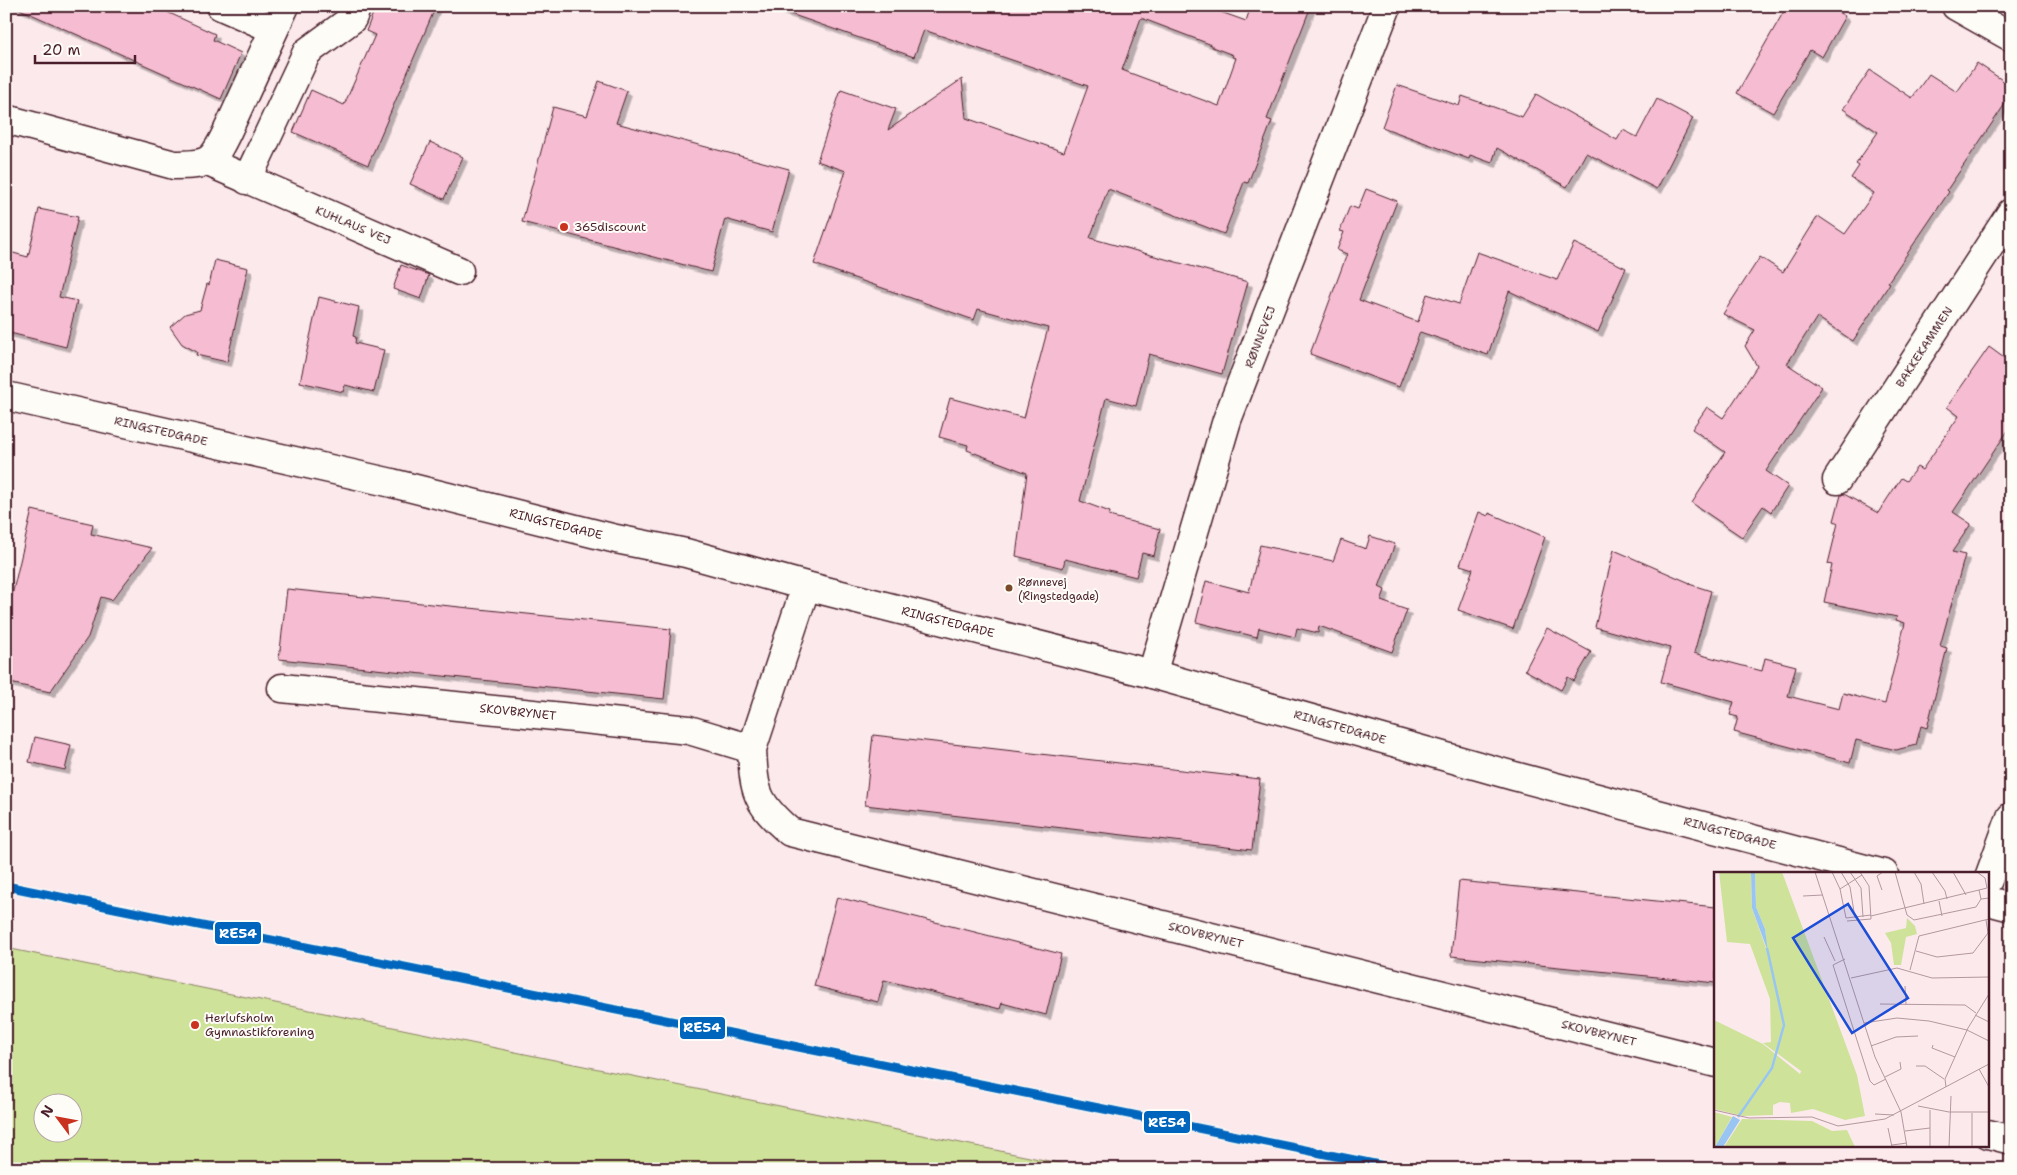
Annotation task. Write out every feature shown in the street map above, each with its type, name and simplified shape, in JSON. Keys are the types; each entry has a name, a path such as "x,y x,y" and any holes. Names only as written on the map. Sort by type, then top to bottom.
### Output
{"street":[{"path":"6,119 174,166 208,162 219,148 227,132 279,18 221,6"},
{"path":"247,180 307,52 352,19 358,6"},
{"name":"RØNNEVEJ","path":"1152,674 1227,420 1387,6"},
{"path":"1956,6 2011,37"},
{"name":"KUHLAUS VEJ","path":"208,162 458,271"},
{"name":"BAKKEKAMMEN","path":"1837,480 2011,213"},
{"name":"RINGSTEDGADE","path":"6,396 392,483 616,539 686,553 806,586 1152,674 1514,776 1876,872"},
{"name":"SKOVBRYNET","path":"806,586 752,749 753,775 759,799 773,818 790,832 1714,1063"},
{"name":"SKOVBRYNET","path":"282,688 689,730 752,749"},
{"path":"1990,875 2011,817"},
{"path":"1990,902 2011,908"},
{"path":"1990,1135 2011,1140"}],"green space":[{"name":"Herlufsholm Gymnastikforening","path":"6,948 1088,1169 6,1169"}],"building":[{"path":"13,6 154,6 215,34 213,40 241,53 221,99"},
{"path":"376,6 436,6 368,165 293,132 311,90 344,105 375,35 366,31"},
{"path":"779,6 1204,6 1246,21 1251,6 1311,6 1267,119 1272,121 1248,183 1244,182 1224,234 1108,189 1090,238 1248,282 1222,374 1149,354 1136,406 1106,398 1080,501 1110,512 1109,516 1160,529 1154,556 1142,553 1136,577 1065,559 1063,568 1016,556 1027,473 967,450 968,445 939,437 950,398 1024,418 1048,328 978,309 974,320 814,264 846,171 817,161 841,90 896,109 888,130 962,79 966,118 1064,152 1088,86 924,30 914,57 779,10","holes":["1141,18 1212,45 1212,47 1236,58 1219,106 1122,70"]},
{"path":"1787,6 1827,6 1845,16 1822,57 1810,50 1773,113 1737,93"},
{"path":"1977,63 2011,86 2011,95 1947,190 1949,192 1888,282 1890,283 1853,341 1817,317 1787,364 1822,387 1766,471 1788,486 1771,512 1763,506 1742,537 1692,503 1725,452 1692,429 1707,407 1723,418 1757,366 1745,346 1755,330 1723,314 1760,257 1783,272 1818,216 1845,234 1874,193 1851,178 1859,166 1856,164 1878,132 1843,109 1870,70 1912,98 1929,74 1957,92"},
{"path":"599,81 627,91 616,123 789,169 772,232 725,219 711,272 522,222 553,107 587,116"},
{"path":"1397,85 1459,106 1462,96 1522,117 1536,94 1617,140 1623,130 1637,137 1657,99 1693,118 1657,189 1586,153 1567,187 1497,148 1492,163 1470,155 1469,159 1382,127"},
{"path":"430,142 463,157 444,199 410,184"},
{"path":"1366,189 1397,201 1359,300 1418,322 1427,294 1459,304 1477,252 1557,280 1574,243 1626,268 1598,332 1509,291 1488,355 1420,332 1399,387 1310,354 1347,254 1337,250 1344,232 1340,231 1350,206 1358,209"},
{"path":"39,209 78,217 59,297 77,301 66,347 6,332 6,251 28,257"},
{"path":"215,260 248,268 227,362 196,355 197,352 182,344 170,327 185,314 200,310"},
{"path":"401,265 429,275 421,299 393,289"},
{"path":"319,297 359,307 353,336 356,337 355,343 384,350 374,392 345,385 343,392 300,382"},
{"path":"1989,347 2011,363 2011,426 1953,512 1971,524 1952,552 1965,555 1940,646 1947,648 1927,728 1921,726 1916,745 1896,750 1856,740 1850,763 1734,732 1738,717 1730,715 1734,702 1661,682 1670,648 1595,627 1614,550 1689,584 1711,591 1694,653 1762,671 1765,658 1796,666 1788,696 1839,709 1843,693 1885,704 1905,623 1896,620 1897,617 1824,602 1832,565 1828,564 1838,523 1834,521 1841,495 1844,494 1878,513 1901,478 1906,481 1917,467 1922,470 1959,416 1947,407"},
{"path":"32,510 93,524 91,534 152,548 112,600 101,597 88,637 50,692 6,682 6,621"},
{"path":"1479,512 1488,516 1489,513 1545,537 1513,629 1458,610 1473,569 1460,565"},
{"path":"1370,536 1395,544 1379,587 1385,590 1381,601 1407,610 1392,652 1319,626 1318,633 1297,628 1295,637 1259,628 1257,637 1196,622 1206,581 1249,592 1260,545 1333,561 1341,540 1366,549"},
{"path":"287,589 671,629 664,699 279,659"},
{"path":"1547,628 1591,652 1574,681 1568,677 1561,690 1525,670"},
{"path":"873,735 1260,779 1252,850 865,805"},
{"path":"35,737 71,745 65,770 29,762"},
{"path":"1459,881 1714,907 1714,983 1451,956"},
{"path":"837,897 1061,954 1046,1015 1002,1003 1000,1009 884,980 878,1002 814,986"}],"transit line":[{"name":"RE54","path":"6,886 1399,1169"}],"place":[{"name":"365discount","path":"564,227"},
{"name":"Rønnevej (Ringstedgade)","path":"1009,588"},
{"name":"Herlufsholm Gymnastikforening","path":"195,1025"}]}
